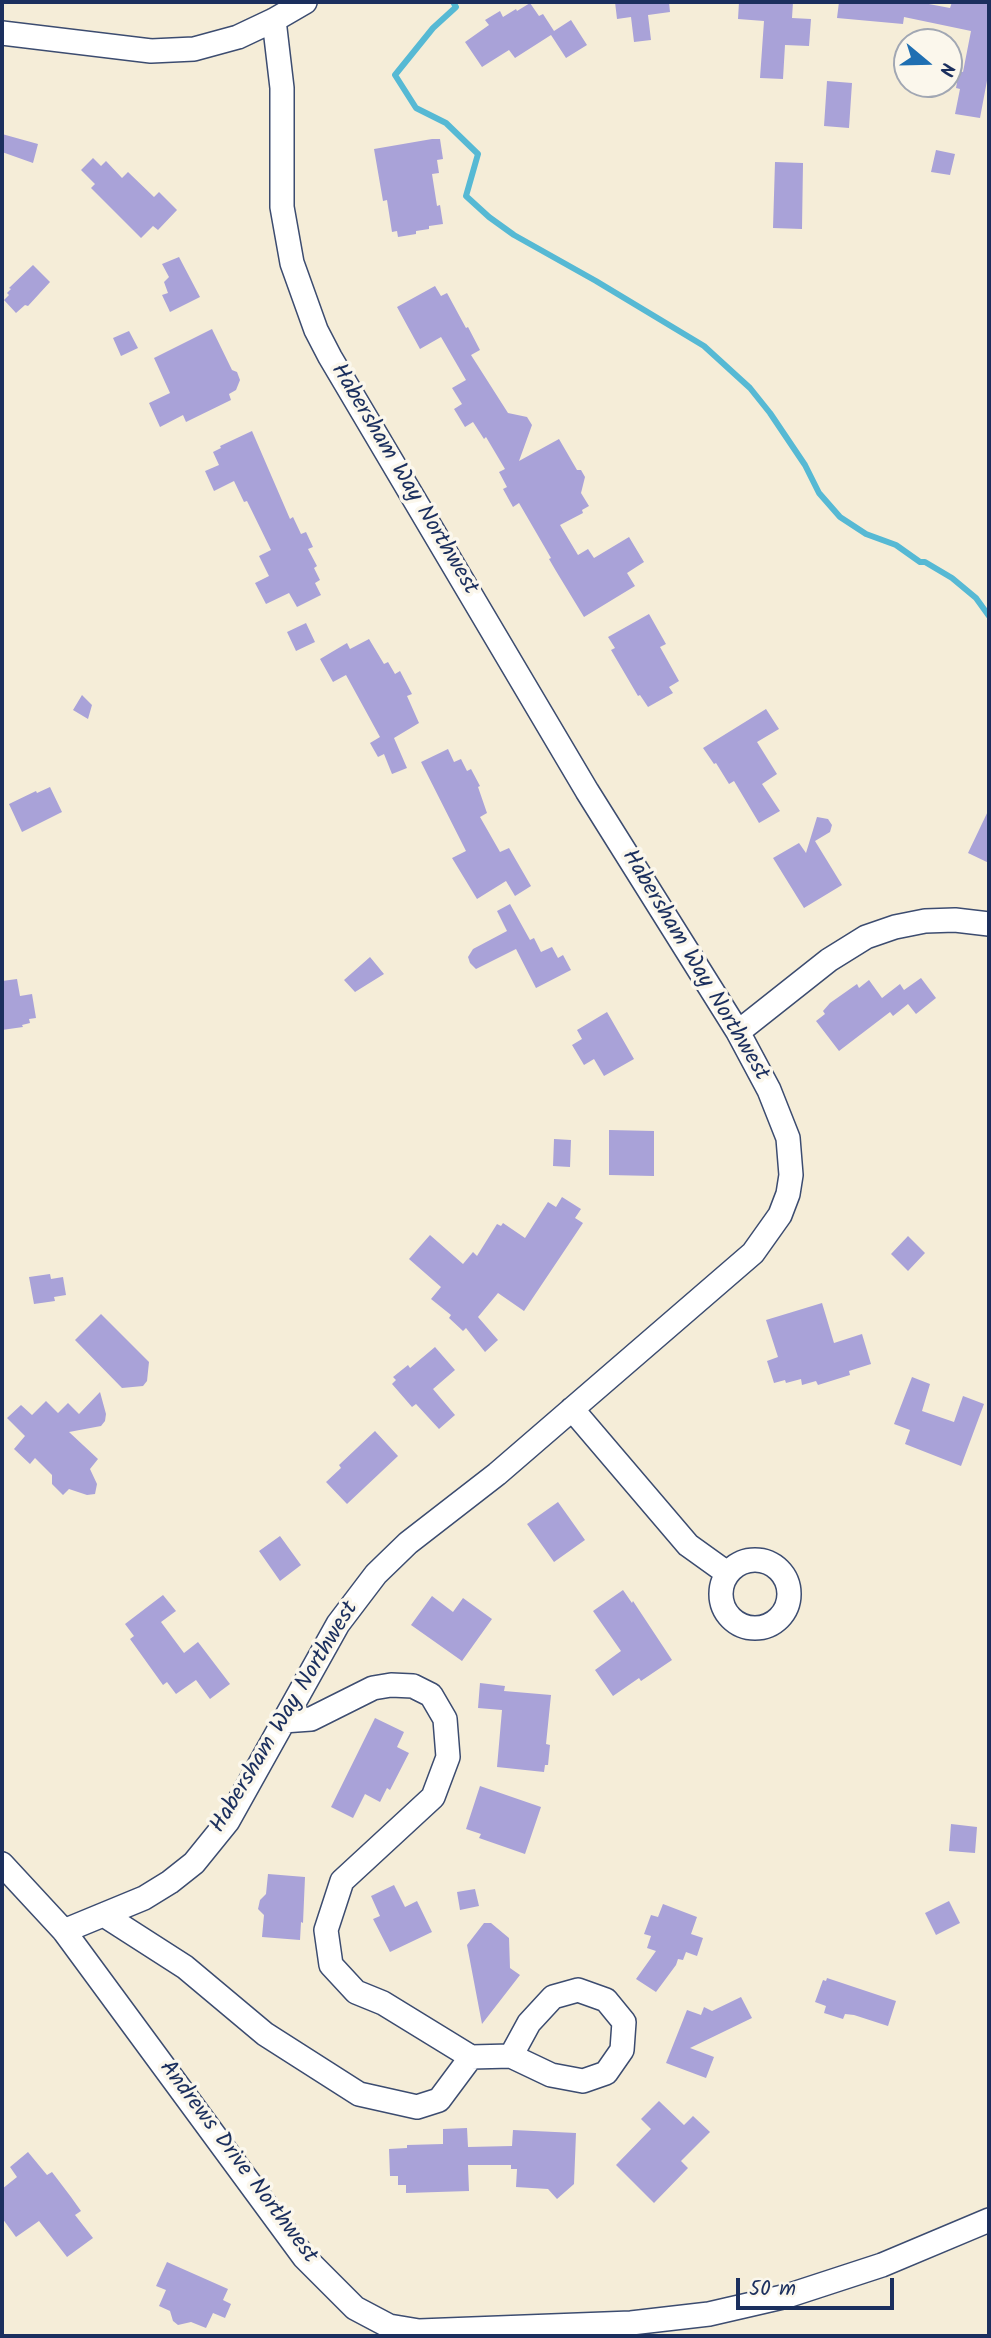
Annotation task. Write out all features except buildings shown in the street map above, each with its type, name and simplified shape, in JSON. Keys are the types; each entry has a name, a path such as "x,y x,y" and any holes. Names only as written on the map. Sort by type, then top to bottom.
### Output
{"street":[{"path":"2,33 151,51 194,49 238,37 305,2"},
{"name":"Habersham Way Northwest","path":"64,1931 144,1898 194,1863 228,1821 338,1624 376,1574 408,1543 497,1474 753,1253 780,1215 788,1194 788,1138 769,1090 738,1032 587,791 316,330 292,263 282,207 282,88 274,20"},
{"path":"738,1032 829,960 866,937 925,921 956,920 989,925"},
{"path":"572,1409 688,1545 727,1573"},
{"path":"283,1721 311,1719 373,1688 413,1686 432,1695 445,1719 447,1757 433,1797 342,1881 326,1930 331,1965 356,1992 383,2003 471,2057 511,2056 551,2075 583,2081 606,2073 622,2050 624,2022 606,2000 579,1990 553,1997 529,2023 511,2056"},
{"name":"Andrews Drive Northwest","path":"2,1864 64,1931 304,2257 355,2308 387,2331 631,2323 709,2314 787,2297 882,2265 989,2220"},
{"path":"104,1915 186,1967 265,2034 359,2094 417,2107 439,2100 471,2057"}],"waterway":[{"path":"453,2 456,7 433,28 395,75 416,108 446,123 478,154 466,196 514,235 704,346 750,388 770,413 805,465 819,493 840,517 866,534 896,545 920,562 925,562 952,578 976,598 989,616"}]}
